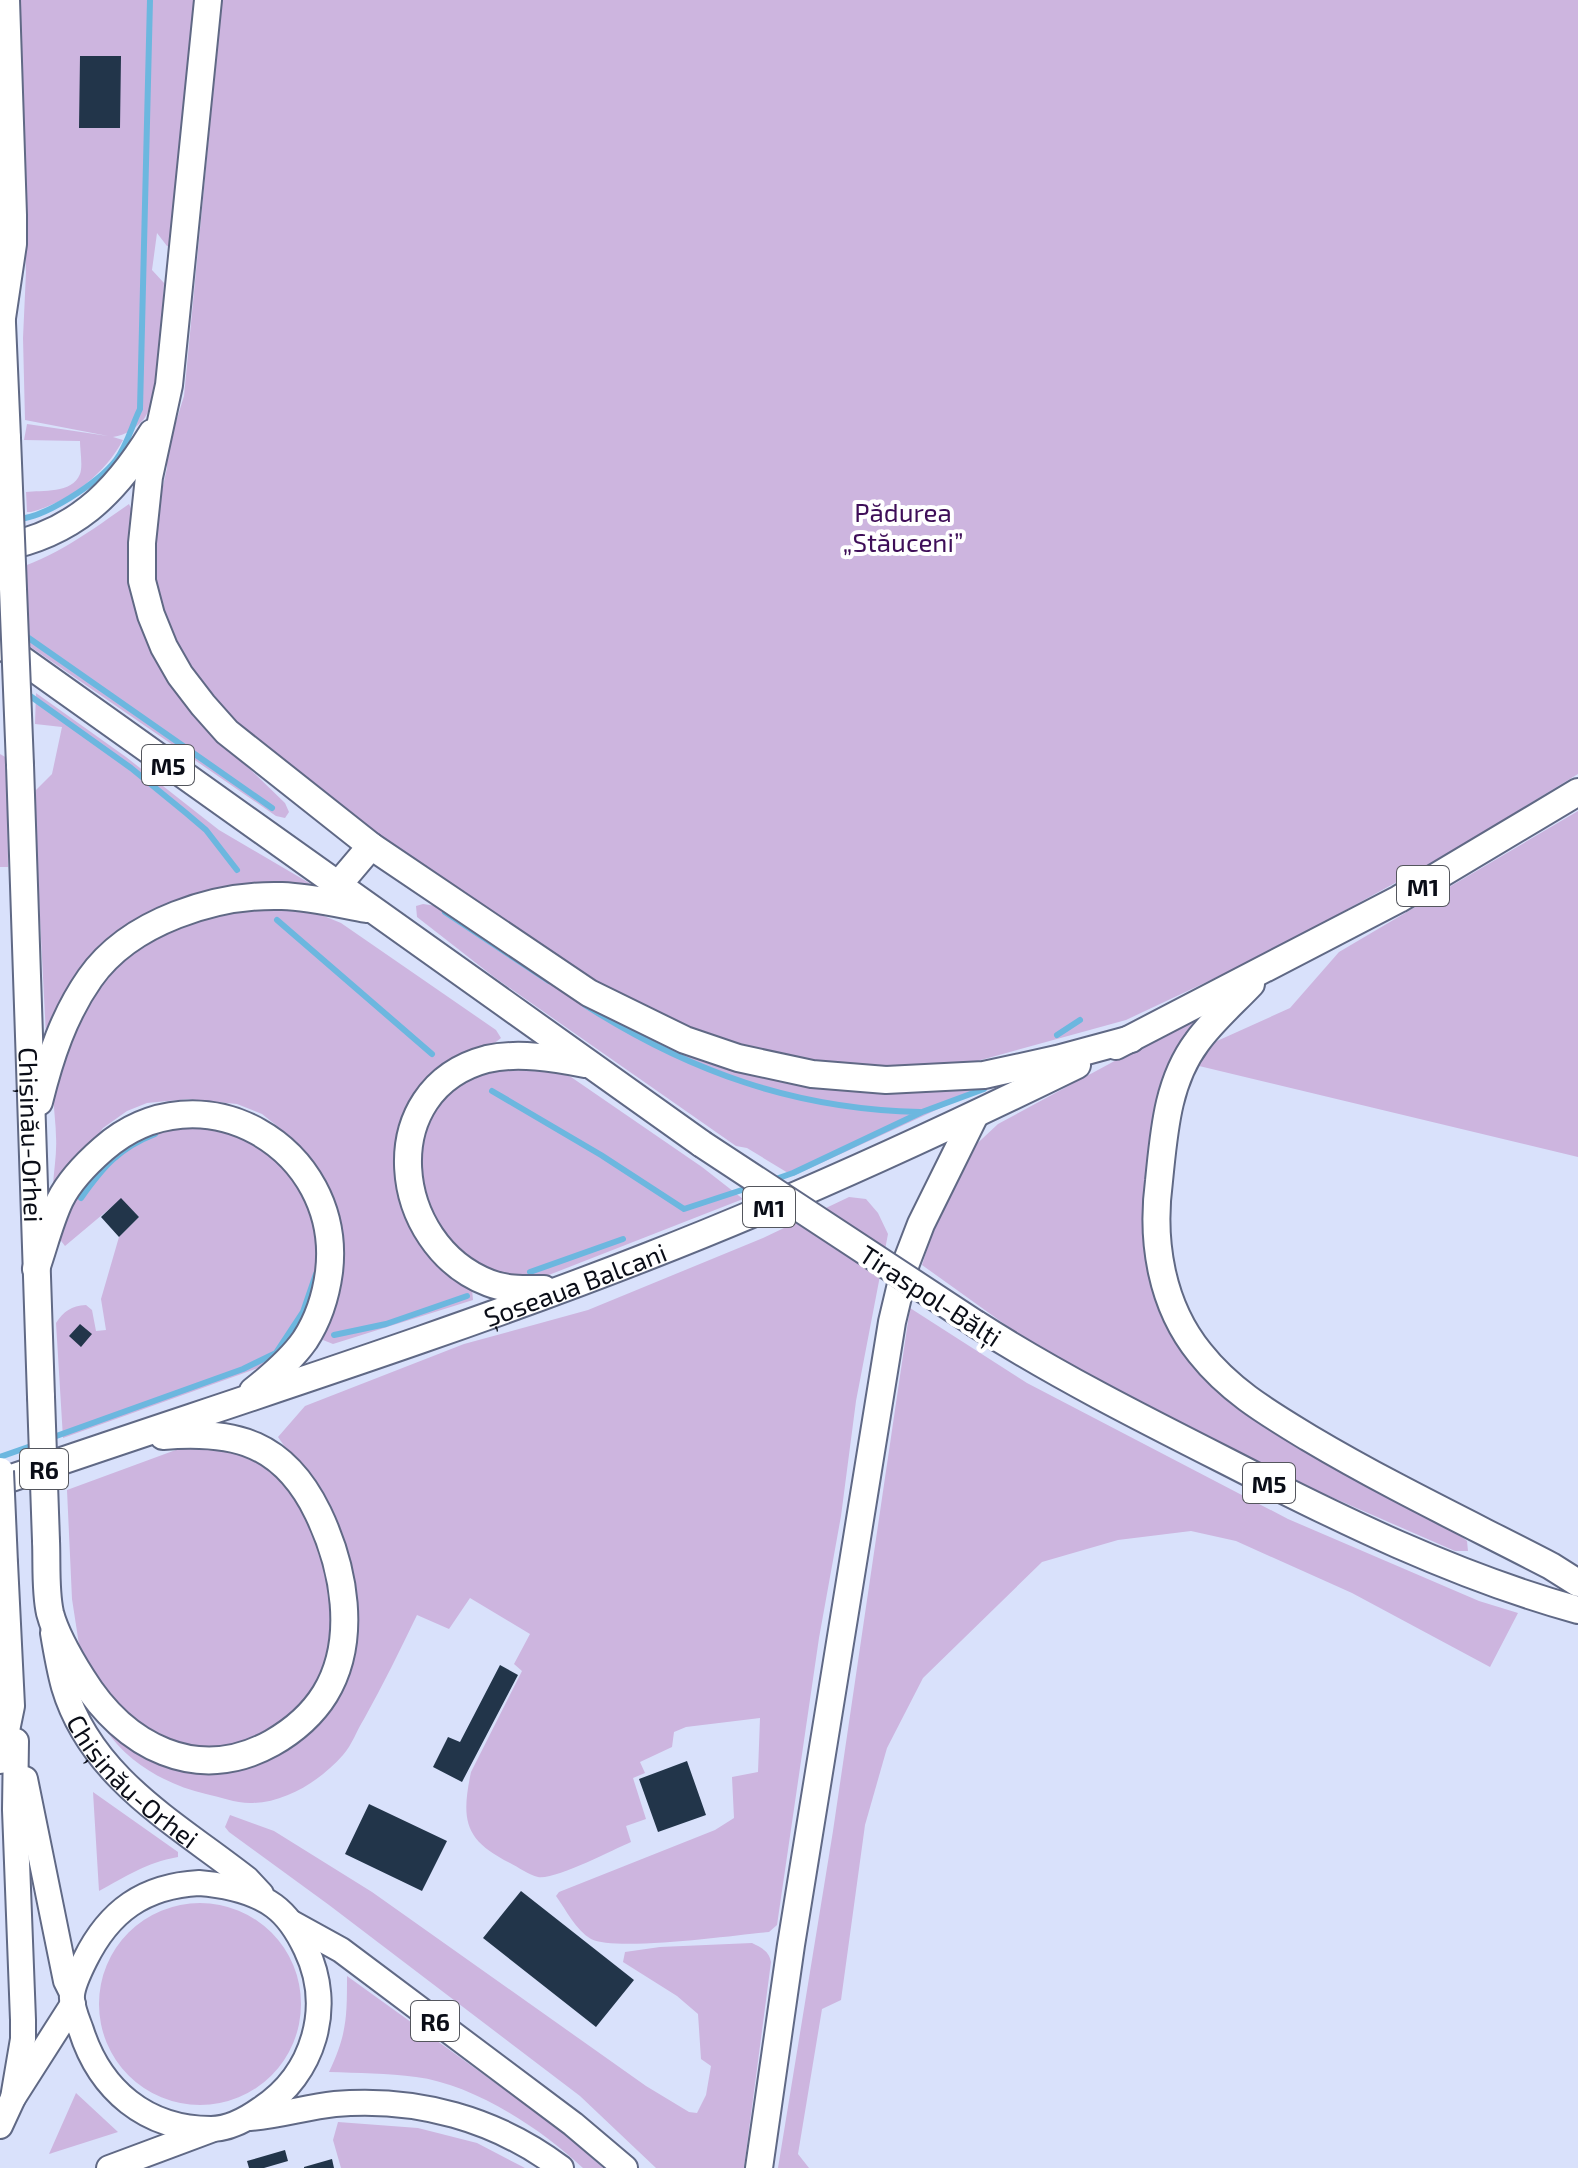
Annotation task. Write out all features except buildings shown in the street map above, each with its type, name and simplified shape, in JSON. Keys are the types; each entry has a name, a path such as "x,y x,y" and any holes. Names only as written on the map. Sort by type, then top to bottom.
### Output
{"highway":[{"path":"2,318 13,244 6,0"},
{"path":"208,0 170,373 149,477 142,569 151,615 164,647 180,675 227,732 371,846 589,993 685,1040 738,1058 812,1074 900,1079 984,1075 1131,1039"},
{"name":"Chișinău-Orhei","path":"0,276 50,1612"},
{"path":"0,548 43,536 86,514 117,484 160,420"},
{"name":"M5","path":"0,644 338,885"},
{"name":"M1","path":"1131,1039 1399,899 1578,792"},
{"path":"338,885 371,846"},
{"name":"Tiraspol-Bălți","path":"338,885 702,1144 976,1324 1079,1386 1347,1523 1436,1560 1578,1610"},
{"path":"32,1132 46,1071 74,1004 92,974 137,936 165,919 225,899 254,896 307,899 375,910"},
{"path":"1263,970 1196,1043 1178,1078 1165,1119 1155,1209 1156,1236 1161,1270 1181,1325 1198,1352 1221,1378 1248,1401 1354,1465 1551,1566 1578,1583"},
{"name":"Șoseaua Balcani","path":"0,1482 560,1289 754,1214 975,1115 1131,1039"},
{"path":"560,1289 498,1286 474,1276 451,1260 433,1240 418,1216 410,1186 408,1158 411,1136 425,1102 440,1085 476,1064 503,1057 520,1057 592,1066"},
{"path":"36,1269 61,1199 86,1165 126,1133 164,1116 197,1114 229,1119 270,1138 302,1167 323,1208 330,1239 329,1273 322,1305 305,1340 278,1371 239,1402"},
{"path":"759,2168 793,1929 892,1322 906,1263 921,1224 975,1115"},
{"path":"50,1612 74,1665 103,1707 138,1737 174,1755 211,1762 230,1761 262,1749 297,1726 325,1693 338,1660 344,1629 344,1600 329,1536 310,1498 280,1462 248,1442 208,1434 128,1438"},
{"name":"R6","path":"0,1471 11,1706 8,1750"}],"main road":[{"name":"Chișinău-Orhei","path":"50,1612 64,1688 73,1712 97,1754 127,1787 247,1879 272,1904"},
{"name":"R6","path":"8,1750 39,1842 70,1992 91,2058 114,2091 152,2116 189,2127 214,2129 248,2119 334,2105 371,2103 425,2107 488,2125 538,2151 561,2168"},
{"path":"8,1750 15,1810 23,2039 13,2098"},
{"name":"R6","path":"70,1992 91,1947 106,1927 135,1899 182,1884 240,1889 272,1904 292,1923 341,1950 573,2124 625,2168"},
{"name":"R6","path":"248,2119 287,2088 304,2064 315,2037 319,2017 317,1977 311,1958 292,1923"},
{"path":"0,2126 70,1992 21,1950"},
{"path":"109,2168 214,2129"}],"green space":[{"path":"15,0 195,0 171,247 157,233 152,270 164,283 159,355 149,409 134,429 113,437 123,440 96,476 72,494 31,512 27,512 26,492 56,490 70,485 80,474 81,458 80,441 24,440 27,424 108,436 25,420 23,338 26,272"},
{"name":"Pădurea „Stăuceni”","path":"222,0 1578,0 1578,774 1444,856 1266,954 1126,1020 952,1068 825,1067 726,1046 604,992 360,823 243,728 208,693 177,648 157,610 152,534 167,468 167,451 184,396"},
{"path":"129,504 137,522 140,601 228,748 285,803 289,812 285,818 276,816 0,626 0,573 51,554"},
{"path":"36,693 126,757 219,830 311,884 308,890 168,908 46,1035 34,802 36,790 52,774 62,727 35,724"},
{"path":"0,754 7,758 8,867 0,867"},
{"path":"1578,811 1578,1157 1195,1065 1217,1041 1290,1008 1339,952"},
{"path":"416,906 451,908 683,1051 983,1083 986,1090 793,1176 747,1148 736,1146 494,977 417,917"},
{"path":"276,908 319,914 341,923 496,1030 501,1038 455,1060 437,1077 400,1145 464,1280 472,1289 473,1300 333,1344 323,1340 331,1200 319,1172 296,1141 262,1114 237,1104 188,1099 147,1103 127,1111 103,1128 59,1187 53,1185 56,1081 86,1008 104,980 126,958 150,941 177,928 207,918"},
{"path":"1196,1017 1164,1086 1162,1310 1187,1359 1240,1407 1457,1533 1467,1541 1468,1551 1455,1551 1290,1479 1083,1371 1024,1338 922,1265 968,1152 998,1124"},
{"path":"509,1063 543,1067 571,1077 743,1199 536,1280 499,1274 473,1262 435,1223 426,1204 419,1155 432,1113 460,1084"},
{"path":"184,1125 249,1139 270,1152 291,1178 311,1216 317,1244 316,1274 309,1300 288,1337 261,1367 63,1438 56,1323 68,1310 86,1305 92,1310 96,1331 106,1330 101,1299 119,1237 139,1217 121,1199 65,1246 58,1237 66,1215 89,1179 122,1151"},
{"path":"849,1197 866,1199 878,1213 888,1234 856,1401 777,1925 769,1932 649,1943 604,1943 591,1939 581,1930 556,1896 559,1892 715,1830 734,1818 732,1777 758,1772 760,1718 686,1727 674,1732 672,1747 640,1762 645,1773 633,1778 646,1819 626,1826 631,1842 584,1864 538,1877 483,1846 475,1837 467,1816 471,1772 522,1671 514,1664 530,1634 470,1598 449,1629 417,1615 346,1751 314,1781 278,1799 241,1802 177,1785 125,1753 106,1730 106,1725 123,1735 259,1762 353,1641 299,1467 278,1437 305,1406 464,1344 588,1310 763,1238"},
{"path":"910,1308 1027,1383 1288,1519 1479,1601 1518,1613 1490,1667 1352,1593 1236,1541 1191,1531 1118,1540 1042,1562 923,1678 887,1748 865,1825 841,2000 822,2009 798,2154 809,2168 778,2168 833,1831"},
{"path":"210,1441 272,1467 313,1520 334,1586 331,1653 319,1683 298,1709 272,1731 243,1745 212,1752 157,1737 107,1697 80,1651 72,1599 67,1490 192,1444"},
{"path":"93,1792 178,1852 178,1857 146,1866 99,1891"},
{"path":"230,1815 274,1831 372,1892 646,2086 689,2112 697,2113 706,2095 711,2066 701,2059 698,2014 677,1996 623,1962 625,1952 660,1947 752,1943 762,1948 771,1962 744,2168 656,2168 580,2096 229,1832 225,1827"},
{"path":"200,1903 239,1911 271,1933 293,1965 301,2004 293,2043 271,2075 239,2097 200,2105 161,2097 129,2075 107,2043 99,2004 107,1965 129,1933 161,1911"},
{"path":"347,1976 558,2128 603,2168 583,2168 548,2138 506,2110 438,2081 384,2074 329,2072 345,2025"},
{"path":"76,2093 118,2132 49,2154"},
{"path":"338,2122 418,2128 477,2143 525,2168 341,2168 333,2140"}],"waterway":[{"path":"16,519 41,513 70,498 108,469 120,454 140,409 150,0"},
{"path":"23,634 272,808"},
{"path":"26,693 131,768 186,813 206,830 237,870"},
{"path":"445,912 549,981"},
{"path":"277,920 432,1054"},
{"path":"585,1005 664,1050 745,1082 830,1103 920,1112"},
{"path":"1057,1035 1080,1020"},
{"path":"773,1180 922,1112 984,1089"},
{"path":"492,1091 601,1155 684,1209 751,1187"},
{"path":"81,1198 113,1160 131,1146 155,1134"},
{"path":"530,1272 623,1239"},
{"path":"48,1439 243,1369 276,1353 303,1312 316,1274"},
{"path":"334,1335 386,1324 467,1296"},
{"path":"0,1457 34,1445"}]}
